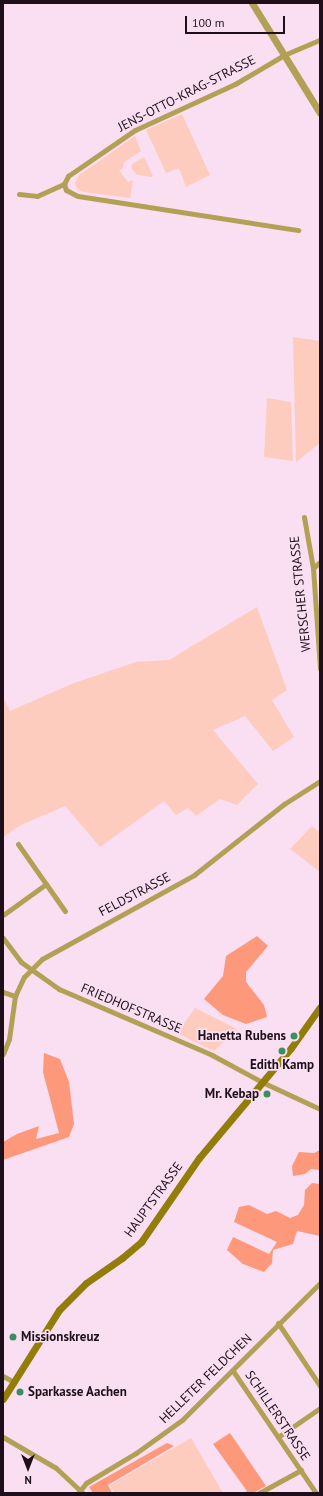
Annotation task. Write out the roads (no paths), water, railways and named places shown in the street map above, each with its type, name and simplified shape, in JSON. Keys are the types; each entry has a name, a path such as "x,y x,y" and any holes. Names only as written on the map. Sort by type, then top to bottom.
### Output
{"main road":[{"name":"HAUPTSTRASSE","path":"3,1399 59,1310 86,1283 122,1258 140,1242 181,1182 318,1016 320,1007"}],"street":[{"path":"252,3 320,113"},
{"name":"JENS-OTTO-KRAG-STRASSE","path":"19,194 37,196 64,184 68,176 135,130 235,84 284,54 320,40"},
{"path":"64,184 66,190 78,196 298,230"},
{"name":"WERSCHER STRASSE","path":"304,517 313,568 320,668"},
{"path":"313,568 320,562"},
{"name":"FELDSTRASSE","path":"3,1054 9,1039 14,996 31,969 56,950 194,875 284,804 320,781"},
{"path":"18,844 65,911"},
{"path":"3,915 46,884"},
{"name":"FRIEDHOFSTRASSE","path":"3,938 21,962 63,992 212,1055 262,1082 320,1109"},
{"path":"3,992 14,996"},
{"name":"HELLETER FELDCHEN","path":"80,1492 86,1483 167,1433 233,1371 278,1323 320,1283"},
{"path":"278,1323 320,1386"},
{"name":"SCHILLERSTRASSE","path":"233,1371 316,1493"},
{"path":"3,1376 14,1382"},
{"path":"278,1437 320,1408"},
{"path":"3,1438 56,1468 80,1492"},
{"path":"259,1493 301,1470"}],"place":[{"name":"Hanetta Rubens","path":"294,1036"},
{"name":"Edith Kamp","path":"282,1051"},
{"name":"Mr. Kebap","path":"267,1094"},
{"name":"Missionskreuz","path":"13,1337"},
{"name":"Sparkasse Aachen","path":"20,1392"}]}
